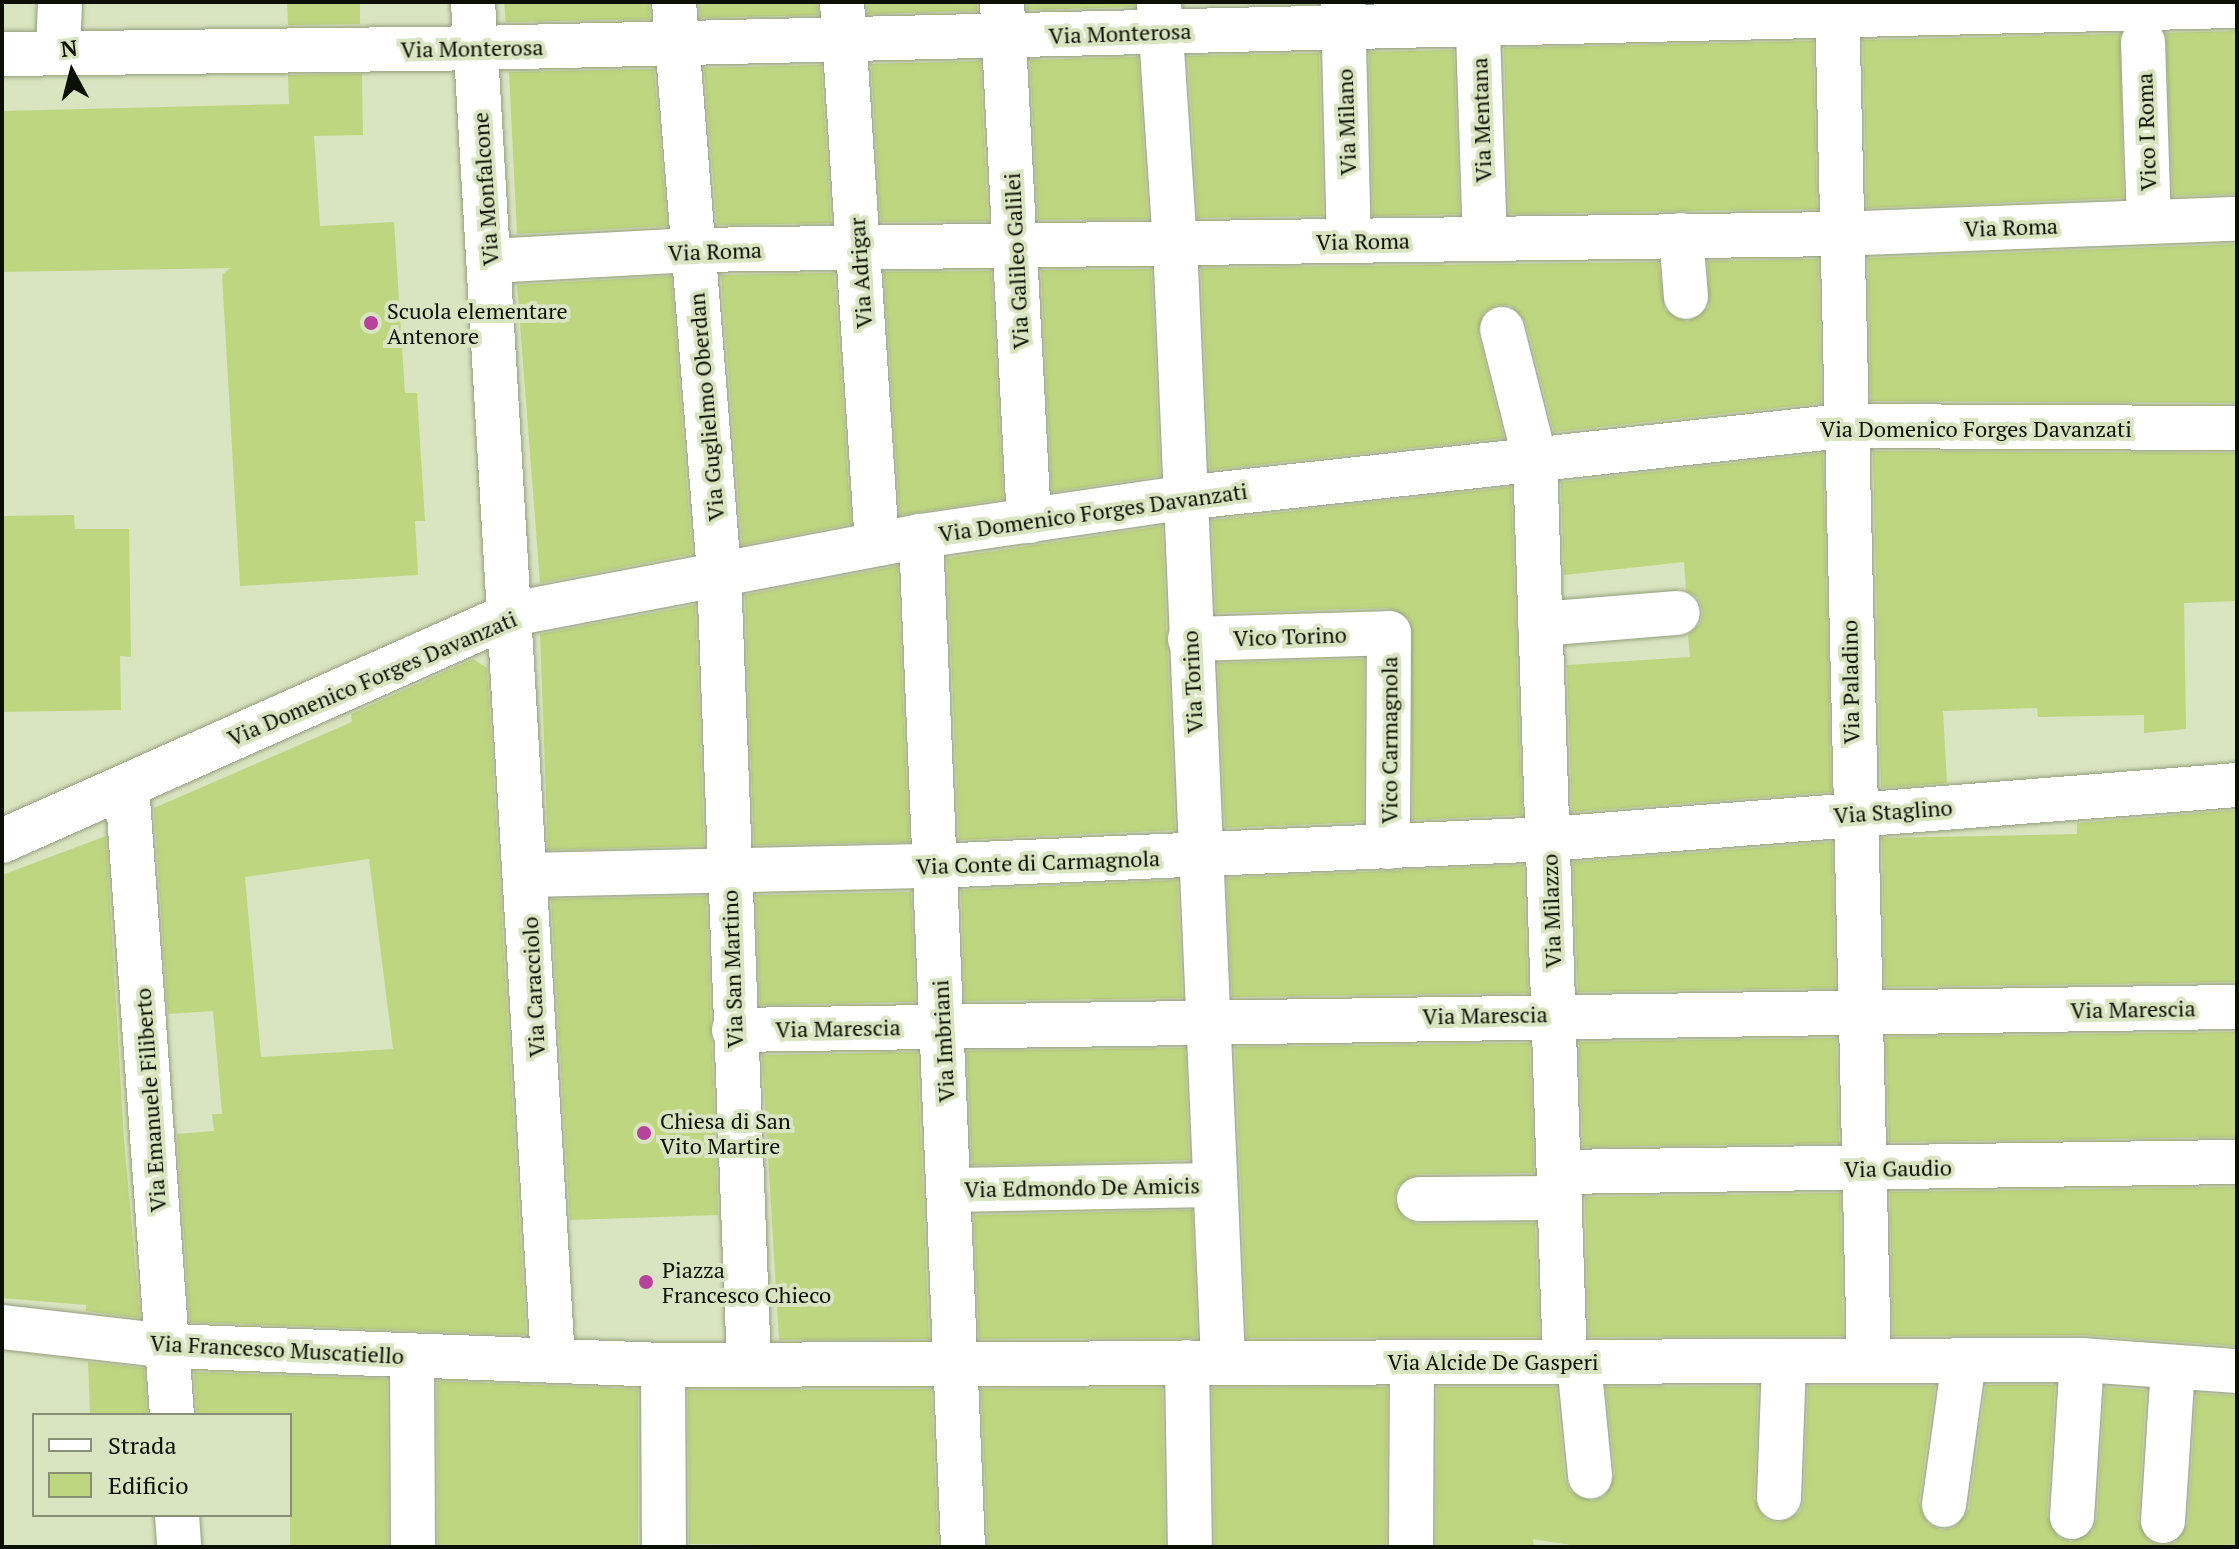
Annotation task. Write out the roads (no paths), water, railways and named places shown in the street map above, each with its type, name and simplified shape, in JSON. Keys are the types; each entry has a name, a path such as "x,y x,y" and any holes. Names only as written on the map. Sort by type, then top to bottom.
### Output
{"street":[{"path":"58,53 60,2"},
{"name":"Via Monfalcone","path":"473,2 512,614"},
{"name":"Via Monterosa","path":"2,54 476,48 676,23 2237,6"},
{"name":"Via Paladino","path":"1837,9 1843,426 1869,1361"},
{"name":"Via Mentana","path":"1477,13 1485,238"},
{"name":"Via Milano","path":"1343,15 1349,241"},
{"name":"Via Torino","path":"1160,17 1175,243 1183,498 1214,1185 1205,1362 1190,1547"},
{"name":"Via Galileo Galilei","path":"1003,19 1029,521"},
{"name":"Via Adrigar","path":"843,21 877,544"},
{"name":"Via Guglielmo Oberdan","path":"676,23 719,573"},
{"name":"Vico I Roma","path":"2143,42 2149,222"},
{"name":"Via Roma","path":"489,261 693,250 1839,234 2237,219"},
{"path":"1681,235 1686,297"},
{"name":"Via Milazzo","path":"1502,329 1535,459 1559,1185 1572,1363 1590,1476"},
{"name":"Via Domenico Forges Davanzati","path":"2,841 512,614 719,573 921,536 1183,498 1843,426 2237,428"},
{"name":"Via Imbriani","path":"921,536 959,1364 963,1547"},
{"name":"Via San Martino","path":"719,573 749,1364"},
{"path":"1540,624 1678,613"},
{"name":"Via Caracciolo","path":"512,614 553,1360"},
{"name":"Vico Torino","path":"1190,639 1389,633"},
{"name":"Vico Carmagnola","path":"1388,847 1389,633"},
{"name":"Via Staglino","path":"1549,839 2237,785"},
{"name":"Via Emanuele Filiberto","path":"127,786 172,1413"},
{"name":"Via Conte di Carmagnola","path":"527,875 934,866 1549,839"},
{"name":"Via Marescia","path":"734,1030 1554,1014 2237,1007"},
{"name":"Via Gaudio","path":"1419,1199 1559,1185 1863,1168 2237,1162"},
{"name":"Via Edmondo De Amicis","path":"950,1190 1214,1185"},
{"name":"Via Francesco Muscatiello","path":"2,1327 169,1346 553,1360"},
{"path":"412,1356 413,1547"},
{"path":"553,1360 663,1365 749,1364"},
{"path":"2072,1517 2082,1360"},
{"name":"Via Alcide De Gasperi","path":"749,1364 2082,1360 2237,1371"},
{"path":"1944,1505 1964,1361"},
{"path":"1411,1547 1412,1362"},
{"path":"1779,1498 1784,1363"},
{"path":"663,1365 664,1547"},
{"path":"2163,1521 2173,1367"},
{"path":"177,1517 179,1547"}],"place":[{"name":"Scuola elementare Antenore","path":"371,323"},
{"name":"Chiesa di San Vito Martire","path":"644,1133"},
{"name":"Piazza Francesco Chieco","path":"646,1282"}]}
